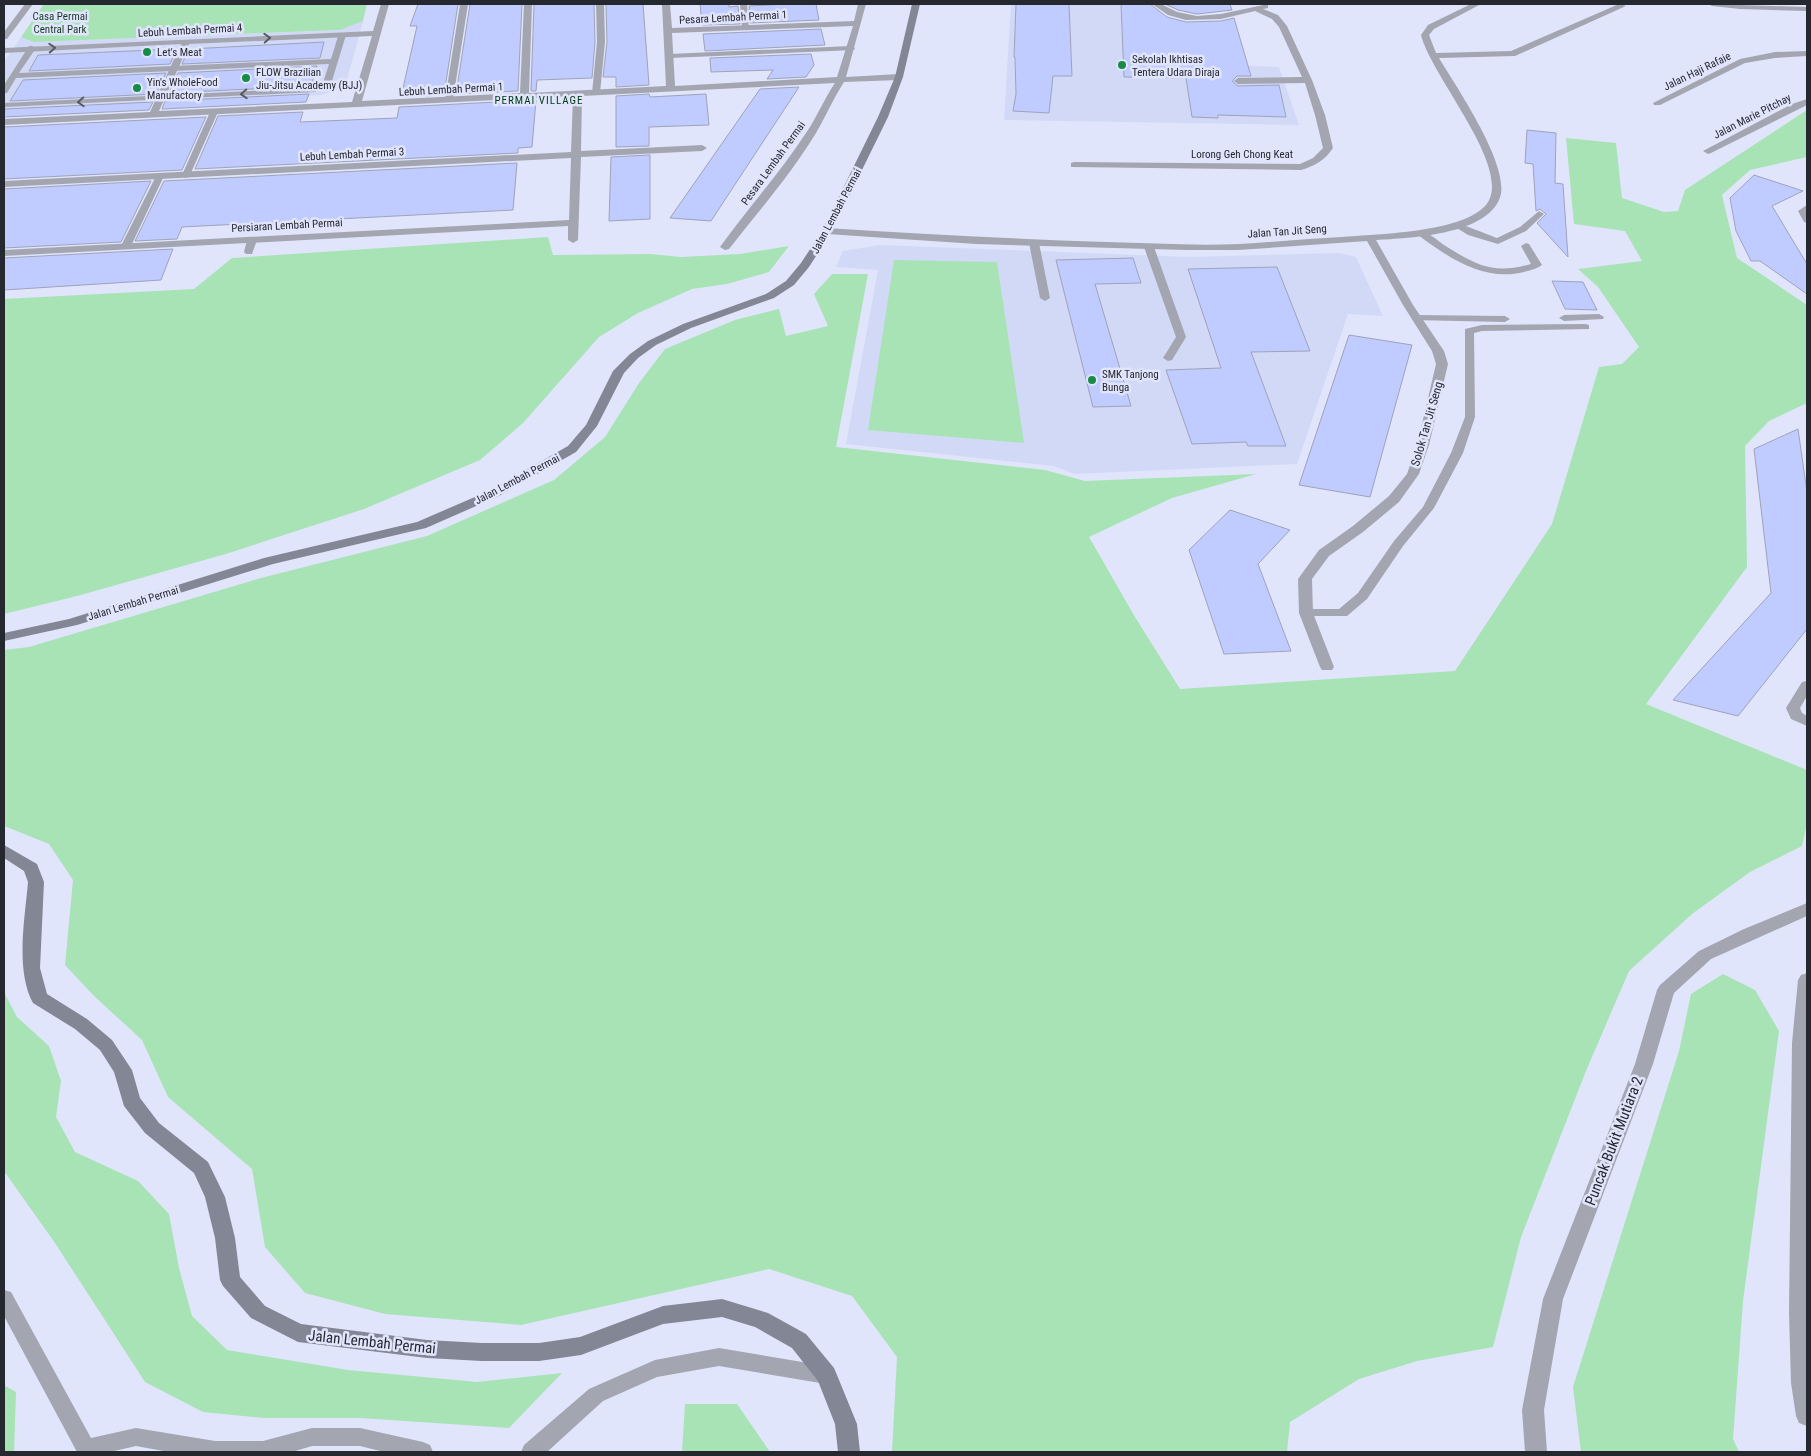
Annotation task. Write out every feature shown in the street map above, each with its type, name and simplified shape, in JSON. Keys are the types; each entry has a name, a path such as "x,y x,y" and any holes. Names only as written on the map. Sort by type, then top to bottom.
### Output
{"main road":[{"name":"Jalan Lembah Permai","path":"4,637 72,622 268,561 421,524 495,493 572,449 591,426 619,372 634,356 652,343 687,326 770,296 790,283 814,253 855,176 899,77 916,4"},
{"name":"Jalan Lembah Permai","path":"4,851 31,868 36,882 31,968 39,998 82,1024 106,1045 123,1070 131,1102 152,1128 201,1168 215,1197 226,1238 230,1280 258,1312 298,1333 427,1349 482,1352 539,1352 581,1346 610,1333 663,1316 722,1308 761,1320 799,1341 826,1375 846,1424 849,1452"}],"street":[{"path":"4,37 29,4"},
{"path":"356,105 385,4"},
{"path":"524,96 528,4"},
{"name":"Pesara Lembah Permai 1","path":"666,4 671,89"},
{"name":"Pesara Lembah Permai","path":"725,247 773,187 812,132 825,105 841,80 862,4"},
{"path":"1156,4 1178,16 1191,17 1208,17 1256,9 1271,4"},
{"name":"Jalan Tan Jit Seng","path":"827,231 1034,243 1149,247 1238,247 1421,233 1457,225 1474,219 1488,208 1495,200 1498,190 1497,181 1480,134 1426,40 1427,30 1431,26 1477,4"},
{"path":"1712,4 1740,7 1807,9"},
{"path":"1434,56 1512,54 1622,6"},
{"name":"Lorong Geh Chong Keat","path":"1074,165 1301,167 1324,156 1328,148 1320,115 1308,80 1280,20 1267,12 1256,9"},
{"name":"Pesara Lembah Permai 1","path":"668,31 858,23"},
{"name":"Lebuh Lembah Permai 4","path":"4,50 377,33"},
{"path":"153,115 186,42"},
{"name":"Jalan Haji Rafaie","path":"1657,103 1743,61 1775,55 1807,53"},
{"name":"Lebuh Lembah Permai 1","path":"4,122 899,77"},
{"path":"1238,81 1308,80"},
{"path":"572,240 578,94"},
{"name":"Jalan Marie Pitchay","path":"1708,151 1795,106 1807,102"},
{"name":"Lebuh Lembah Permai 3","path":"4,184 702,148"},
{"name":"Persiaran Lembah Permai","path":"4,254 572,223"},
{"name":"Solok Tan Jit Seng","path":"1327,667 1306,613 1305,579 1324,553 1358,529 1394,499 1413,474 1423,445 1442,364 1432,340 1416,318 1370,238"},
{"name":"Puncak Bukit Mutiara 2","path":"1536,1452 1533,1410 1553,1300 1644,1064 1666,990 1705,956 1750,933 1807,909"},
{"path":"1807,980 1801,1043 1799,1313 1802,1383 1807,1416"}],"lane":[{"path":"449,100 464,4"},
{"path":"596,93 601,42 600,4"},
{"path":"742,4 746,28"},
{"path":"4,105 315,90 327,84 342,35"},
{"path":"4,91 32,48"},
{"path":"669,56 851,48"},
{"path":"14,76 334,61"},
{"path":"186,175 214,112"},
{"path":"126,246 160,176"},
{"path":"1807,208 1803,211 1807,220"},
{"path":"1457,225 1471,233 1498,241 1523,229 1539,214"},
{"path":"1421,233 1439,247 1494,272 1513,271 1537,265 1526,246"},
{"path":"249,252 252,240"},
{"path":"1034,243 1044,298"},
{"path":"1149,247 1181,337 1168,358"},
{"path":"1416,318 1540,319 1599,317"},
{"path":"1306,613 1342,613 1363,596 1398,544 1428,508 1456,453 1470,417 1469,331 1482,328 1584,327"},
{"path":"1807,685 1793,708 1796,716 1807,722"},
{"path":"4,1298 89,1452 96,1446 136,1437 215,1451 263,1451 312,1437 360,1437 423,1452"},
{"path":"531,1452 596,1395 655,1369 719,1356 826,1375"}],"shaded area":[{"name":"Sekolah Ikhtisas Tentera Udara Diraja","path":"1011,4 1145,4 1149,6 1195,63 1279,67 1299,125 1004,120"},
{"path":"363,21 345,87 321,95 4,111 4,62 21,37 33,42 340,30"},
{"name":"SMK Tanjong Bunga","path":"880,245 1190,257 1340,253 1356,257 1383,316 1348,314 1297,464 1074,474 1054,466 846,444 878,270 836,267 843,251"}],"green space":[{"name":"Casa Permai Central Park","path":"44,4 367,4 363,21 340,30 33,42 21,37"},
{"path":"1807,110 1807,157 1750,170 1722,195 1737,258 1807,305 1807,403 1769,421 1745,446 1747,567 1646,704 1807,770 1807,823 1802,846 1750,872 1692,914 1629,971 1586,1071 1521,1237 1493,1347 1417,1361 1359,1379 1290,1422 1287,1452 892,1452 897,1357 852,1296 769,1269 521,1325 385,1314 305,1293 265,1247 252,1169 168,1097 142,1040 94,996 65,965 73,880 49,844 4,826 4,650 29,647 261,578 427,536 554,480 605,437 639,383 665,349 735,320 779,309 786,336 828,326 814,294 832,274 868,274 836,447 1045,470 1085,481 1256,474 1172,498 1089,537 1135,617 1180,689 1455,671 1552,524 1599,367 1622,364 1639,347 1598,287 1578,269 1642,261 1625,231 1574,224 1566,138 1616,143 1622,198 1664,212 1678,211 1685,190"},
{"path":"548,237 553,255 650,254 681,257 740,254 789,246 769,272 727,284 692,289 638,313 599,337 523,423 480,460 364,509 229,553 81,595 4,614 4,299 194,289 232,258"},
{"path":"894,260 997,262 1024,443 868,430"},
{"path":"1723,974 1755,990 1779,1031 1743,1301 1733,1439 1739,1452 1581,1452 1573,1387 1679,1051 1691,994"},
{"path":"4,992 17,1017 49,1046 61,1081 56,1117 75,1152 138,1181 169,1214 179,1268 192,1316 227,1350 348,1370 477,1382 562,1373 509,1428 360,1418 263,1418 203,1412 145,1382 55,1243 4,1171"},
{"path":"4,1385 16,1392 14,1452 4,1452"},
{"path":"685,1404 737,1404 770,1452 682,1452"}],"building":[{"path":"418,4 458,4 444,95 401,97 417,26 410,26"},
{"path":"470,4 522,4 518,91 456,94"},
{"path":"534,4 594,4 595,42 592,78 537,80 536,91 531,91"},
{"path":"606,4 643,4 649,85 616,87 616,77 603,77 607,42"},
{"path":"700,4 729,4 729,7 738,6 740,24 702,25"},
{"path":"816,4 819,20 750,23 749,6"},
{"path":"1016,4 1069,4 1072,76 1053,76 1049,113 1013,111 1016,94 1014,57"},
{"path":"1121,4 1150,4 1167,17 1186,22 1221,21 1234,18 1251,76 1237,76 1233,82 1238,86 1279,85 1286,117 1218,115 1218,118 1192,117 1186,78 1124,77"},
{"path":"1165,4 1230,4 1232,10 1197,14 1178,10"},
{"path":"821,29 825,45 705,51 703,34"},
{"path":"324,42 320,58 182,64 189,49"},
{"path":"177,49 170,64 29,71 38,55"},
{"path":"811,54 814,65 806,77 767,79 773,70 711,72 710,58"},
{"path":"317,66 311,86 169,93 178,73"},
{"path":"166,73 156,94 10,101 23,80"},
{"path":"799,87 711,221 670,218 760,89"},
{"path":"309,94 306,102 162,109 165,101"},
{"path":"649,94 650,97 706,94 709,125 649,127 649,146 616,147 616,96"},
{"path":"536,100 532,147 518,148 518,153 195,169 218,116 303,112 300,122 397,118 399,107"},
{"path":"153,102 149,110 4,117 5,109"},
{"path":"206,117 182,170 4,179 4,127"},
{"path":"1527,130 1556,133 1555,183 1563,184 1568,257 1537,223 1546,214 1540,209 1536,211 1533,164 1525,163"},
{"path":"650,155 650,219 609,221 611,157"},
{"path":"517,163 513,210 182,227 177,239 135,241 164,181"},
{"path":"1754,175 1803,191 1772,206 1807,264 1807,294 1760,261 1751,261 1736,231 1730,198"},
{"path":"151,181 121,242 4,248 4,189"},
{"path":"173,249 161,280 4,290 4,258"},
{"path":"1133,258 1141,283 1095,284 1131,406 1093,407 1056,260"},
{"path":"1277,267 1310,351 1251,352 1286,446 1248,446 1246,442 1192,444 1166,370 1221,368 1188,269"},
{"path":"1552,281 1583,282 1597,310 1565,309"},
{"path":"1349,335 1412,345 1370,497 1299,485"},
{"path":"1798,429 1807,492 1807,629 1738,716 1673,700 1771,593 1754,449"},
{"path":"1230,510 1290,530 1258,564 1291,651 1224,654 1189,550"}],"place":[{"name":"Let's Meat","path":"147,52"},
{"name":"Sekolah Ikhtisas Tentera Udara Diraja","path":"1122,65"},
{"name":"FLOW Brazilian Jiu-Jitsu Academy (BJJ)","path":"246,78"},
{"name":"Yin's WholeFood Manufactory","path":"137,88"},
{"name":"SMK Tanjong Bunga","path":"1092,380"}],"district":[{"name":"PERMAI VILLAGE","path":"539,100"}]}
